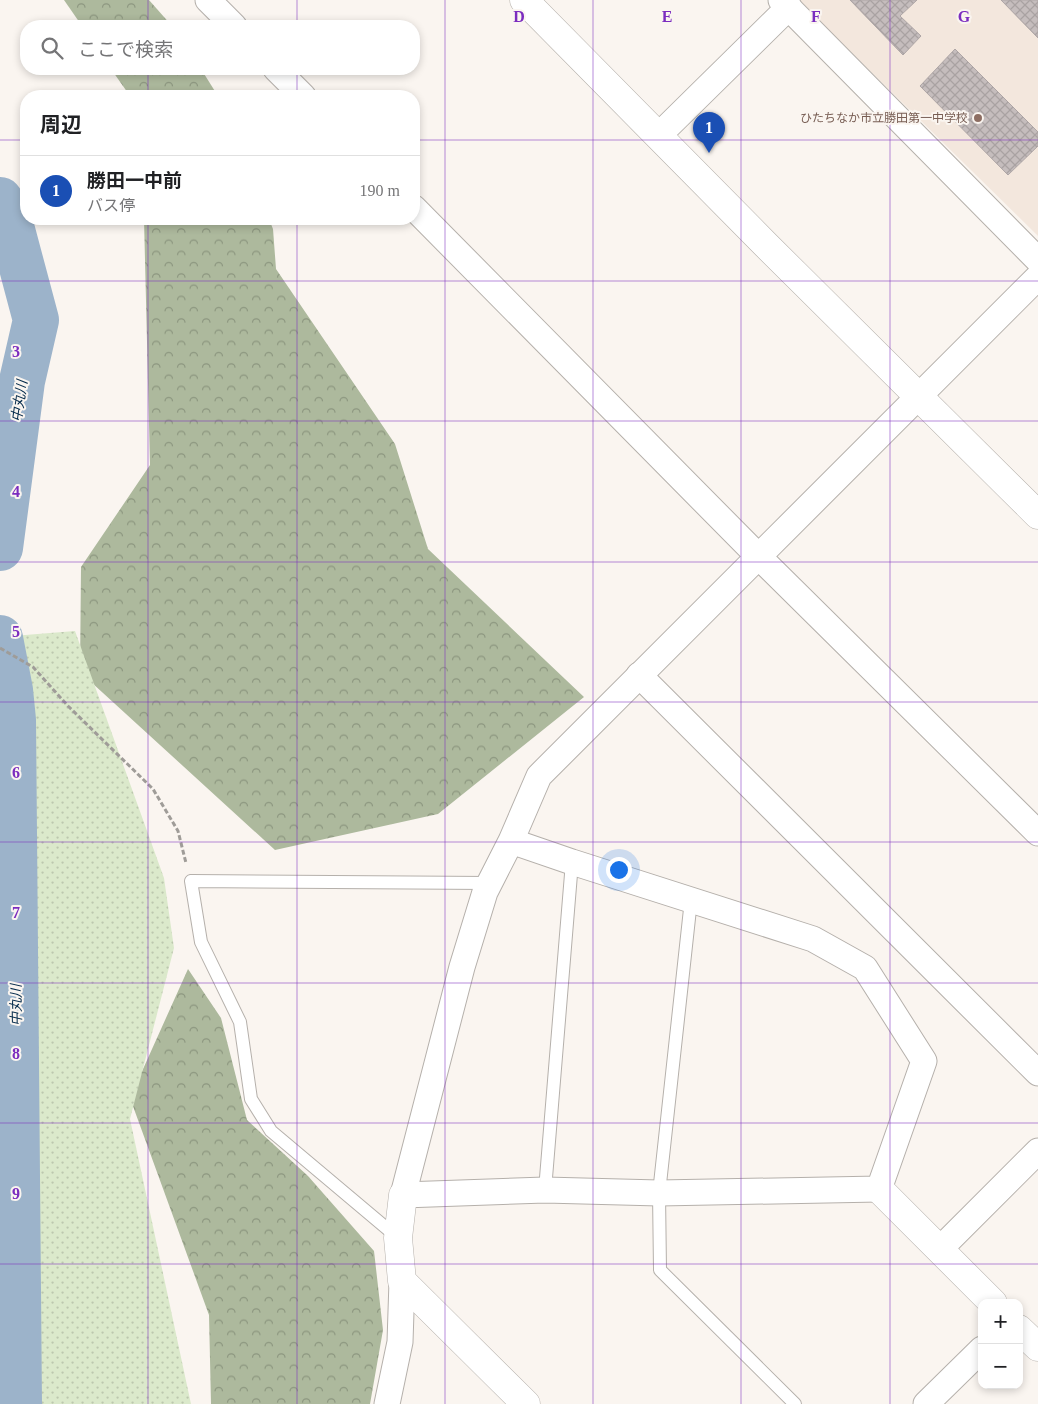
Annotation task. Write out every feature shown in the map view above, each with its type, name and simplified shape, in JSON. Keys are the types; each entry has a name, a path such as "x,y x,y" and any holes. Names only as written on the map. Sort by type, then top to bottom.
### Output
{"street":[{"path":"208,0 228,20"},
{"path":"524,0 766,245 1038,515"},
{"path":"659,135 785,4 1038,260"},
{"path":"282,75 298,90"},
{"path":"420,214 758,556 1038,833"},
{"path":"387,1404 400,1342 402,1282 398,1238 403,1195 462,967 485,892 512,841 539,776 1038,277"},
{"path":"639,675 1038,1073"},
{"path":"512,841 813,939 865,968 924,1061 879,1190"},
{"path":"939,1250 1038,1151"},
{"path":"403,1195 545,1190 659,1193 879,1190 989,1299"},
{"path":"402,1282 526,1404"},
{"path":"1023,1332 1038,1347"},
{"path":"926,1404 978,1353"}],"lane":[{"path":"545,1190 572,862"},
{"path":"398,1238 271,1131 251,1099 240,1022 201,942 191,881 490,883"},
{"path":"691,900 659,1193 660,1270 795,1404"}],"path":[{"path":"0,648 33,667 68,706 153,789 178,831 191,881"}],"shaded area":[{"name":"ひたちなか市立勝田第一中学校","path":"798,0 1038,0 1038,236"}],"green space":[{"path":"64,0 149,0 167,20 78,20"},
{"path":"115,75 205,75 214,90 126,90"},
{"path":"144,225 271,225 276,269 395,444 428,549 584,697 438,814 275,850 80,672 81,567 150,465"},
{"path":"75,631 164,878 174,948 130,1119 191,1404 0,1404 0,637"},
{"path":"188,969 221,1018 247,1120 308,1176 374,1251 383,1330 370,1404 211,1404 209,1315 130,1098"}],"building":[{"path":"850,0 917,0 900,16 921,36 903,55"},
{"path":"1001,0 1038,0 1038,38"},
{"path":"955,49 1038,132 1038,146 1008,175 920,86"}],"waterway":[{"name":"中丸川","path":"0,200 12,230 36,320 22,381 0,548"},
{"name":"中丸川","path":"0,638 10,690 13,720 19,1404"}],"place":[{"name":"ひたちなか市立勝田第一中学校","path":"978,118"},
{"name":"勝田一中前","path":"709,153"}]}
